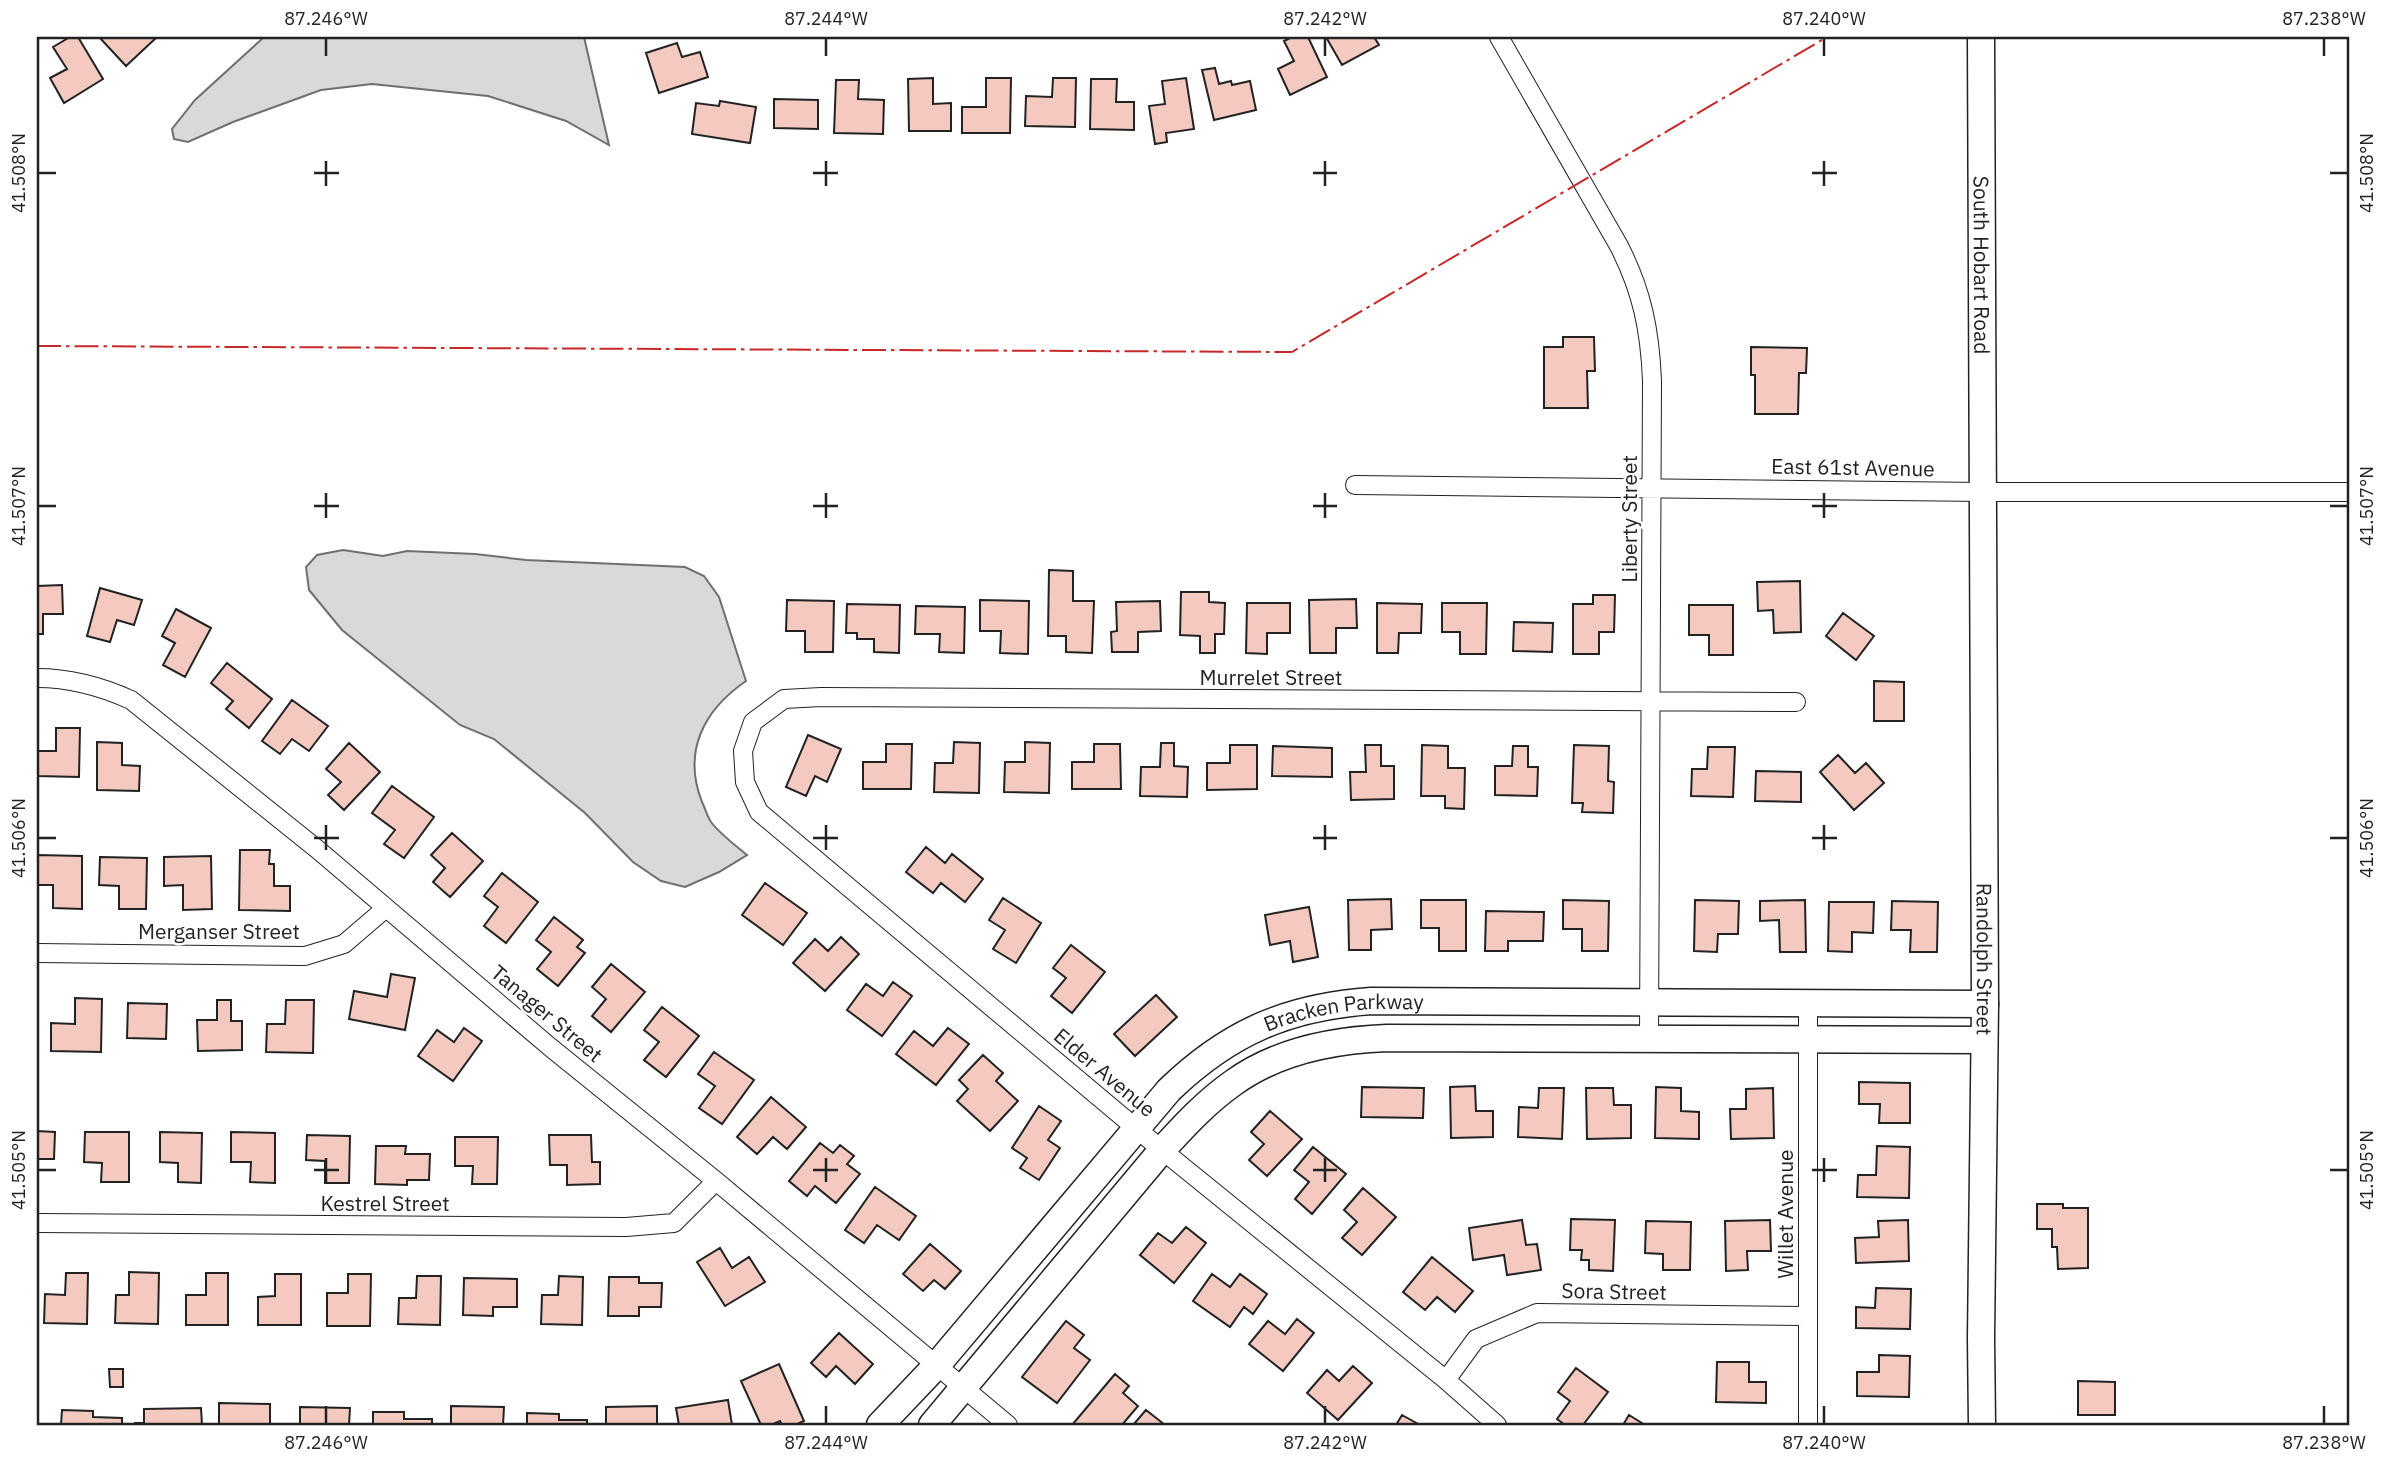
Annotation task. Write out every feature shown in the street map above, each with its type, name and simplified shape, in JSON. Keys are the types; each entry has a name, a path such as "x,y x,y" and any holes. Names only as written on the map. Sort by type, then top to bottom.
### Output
{"street":[{"name":"Liberty Street","path":"1499,37 1632,270 1647,318 1651,348 1652,487 1649,1038"},
{"name":"South Hobart Road","path":"1981,37 1984,492"},
{"name":"East 61st Avenue","path":"1355,485 1984,492 2349,492"},
{"name":"Randolph Street","path":"1982,1425 1980,1338 1984,1040 1984,492"},
{"name":"Tanager Street","path":"37,678 77,681 104,688 131,700 386,908 1008,1425"},
{"name":"Murrelet Street","path":"752,722 784,699 821,697 1796,702"},
{"name":"Elder Avenue","path":"752,722 743,751 745,782 758,812 1162,1150 1446,1380 1497,1425"},
{"name":"Merganser Street","path":"37,953 305,956 344,944 386,908"},
{"name":"Bracken Parkway","path":"880,1425 937,1365 1169,1090 1213,1052 1258,1027 1296,1012 1322,1006 1371,1001 1984,1004"},
{"name":"Willet Avenue","path":"1808,1003 1808,1425"},
{"name":"Bracken Parkway","path":"932,1425 1162,1150 1196,1114 1235,1081 1268,1064 1312,1047 1387,1038 1984,1040"},
{"name":"Kestrel Street","path":"37,1223 626,1227 674,1223 716,1181"},
{"name":"Sora Street","path":"1446,1380 1476,1339 1537,1313 1808,1315"}],"shaded area":[{"path":"264,37 584,37 609,145 566,121 488,96 372,84 321,90 233,122 188,142 174,139 172,129 195,100"},
{"path":"343,550 383,556 407,551 475,554 526,560 685,567 704,576 719,597 746,681 719,705 701,733 696,749 696,783 711,822 747,855 719,872 685,887 661,881 633,862 585,813 494,739 460,725 342,630 309,590 306,567 317,555"}],"building":[{"path":"70,37 78,37 103,79 64,103 50,78 67,69 53,47"},
{"path":"99,37 157,37 126,66"},
{"path":"1292,37 1308,37 1327,77 1290,95 1278,69 1294,61 1284,41"},
{"path":"1326,37 1374,37 1379,45 1342,65"},
{"path":"677,43 682,57 700,52 708,77 659,93 646,53"},
{"path":"1215,68 1219,84 1231,81 1232,85 1250,81 1256,110 1214,120 1202,70"},
{"path":"933,78 933,104 951,103 951,131 909,131 908,79"},
{"path":"986,78 1011,78 1010,133 962,133 962,107 986,107"},
{"path":"1053,78 1076,78 1075,127 1025,126 1026,96 1052,97"},
{"path":"1186,78 1194,129 1166,133 1167,142 1155,144 1149,106 1165,104 1162,81"},
{"path":"1091,79 1117,79 1116,102 1134,102 1134,130 1090,129"},
{"path":"836,80 859,80 858,99 884,100 883,134 834,133"},
{"path":"774,99 818,100 818,129 774,128"},
{"path":"720,101 756,107 750,143 692,134 696,103 719,106"},
{"path":"1563,337 1594,337 1595,371 1587,371 1588,408 1544,408 1544,347 1563,347"},
{"path":"1751,347 1807,348 1806,373 1799,373 1798,414 1755,414 1755,375 1751,375"},
{"path":"1049,570 1073,571 1073,601 1094,601 1092,653 1066,652 1066,636 1048,636"},
{"path":"1800,581 1801,632 1774,633 1773,610 1758,611 1757,582"},
{"path":"62,585 63,614 43,614 43,634 37,634 37,586"},
{"path":"100,588 142,600 134,625 117,620 110,642 87,636"},
{"path":"1181,592 1209,592 1209,602 1225,603 1224,634 1215,634 1215,653 1200,653 1200,636 1180,635"},
{"path":"1593,595 1615,595 1614,632 1599,632 1599,654 1573,654 1573,604 1593,604"},
{"path":"1356,599 1357,628 1336,628 1336,653 1310,653 1309,600"},
{"path":"787,600 834,601 833,652 805,652 805,631 786,631"},
{"path":"980,600 1029,601 1028,654 1000,653 1001,631 980,631"},
{"path":"1160,601 1161,631 1138,632 1138,652 1112,652 1111,632 1117,631 1116,602"},
{"path":"1247,603 1290,603 1290,633 1267,633 1267,654 1246,653"},
{"path":"1377,603 1422,604 1421,633 1399,633 1398,653 1377,653"},
{"path":"1442,603 1487,603 1486,654 1460,654 1460,632 1442,632"},
{"path":"847,604 900,605 899,653 874,652 874,639 857,639 857,633 846,633"},
{"path":"1689,605 1733,605 1733,655 1709,655 1709,635 1689,635"},
{"path":"916,606 965,607 964,653 939,652 940,634 915,634"},
{"path":"176,609 211,628 185,677 163,665 175,643 162,636"},
{"path":"1843,613 1874,636 1856,660 1826,636"},
{"path":"1514,622 1553,623 1552,652 1513,651"},
{"path":"227,663 272,699 249,728 226,709 233,701 211,683"},
{"path":"1874,681 1904,682 1904,721 1874,721"},
{"path":"292,700 328,726 309,751 292,739 280,754 262,741"},
{"path":"56,728 80,728 79,777 37,776 38,751 56,751"},
{"path":"808,735 841,749 827,782 815,776 806,796 786,787"},
{"path":"97,742 122,743 122,765 140,766 139,791 97,790"},
{"path":"954,742 980,743 979,793 934,792 935,763 953,763"},
{"path":"1025,742 1050,743 1049,793 1004,792 1005,762 1025,762"},
{"path":"349,743 380,772 344,810 328,795 341,782 326,769"},
{"path":"1161,743 1174,743 1174,766 1188,767 1187,797 1140,796 1141,767 1160,767"},
{"path":"886,744 912,744 911,789 863,789 863,762 886,762"},
{"path":"1094,744 1120,744 1121,789 1072,789 1072,762 1094,762"},
{"path":"1230,745 1257,745 1257,789 1207,790 1207,763 1230,763"},
{"path":"1365,745 1381,745 1381,766 1394,766 1394,799 1351,800 1350,772 1366,772"},
{"path":"1422,745 1448,746 1448,768 1465,768 1464,809 1445,808 1445,796 1421,796"},
{"path":"1574,745 1609,746 1608,781 1614,782 1613,813 1582,812 1583,803 1572,803"},
{"path":"1273,746 1332,748 1332,777 1272,776"},
{"path":"1513,746 1528,746 1528,767 1538,767 1537,796 1495,795 1495,766 1512,766"},
{"path":"1708,747 1735,747 1733,797 1691,796 1692,769 1707,769"},
{"path":"1838,755 1855,773 1866,763 1884,783 1854,810 1820,772"},
{"path":"1756,771 1801,772 1801,802 1755,801"},
{"path":"392,786 434,817 404,858 384,844 395,830 372,813"},
{"path":"452,833 483,861 450,897 433,882 445,868 431,855"},
{"path":"926,847 945,863 952,854 983,879 965,902 941,883 933,893 906,872"},
{"path":"240,850 270,850 269,864 274,864 274,886 290,886 290,911 239,910"},
{"path":"37,855 82,856 82,909 53,908 53,885 37,885"},
{"path":"211,856 212,909 183,910 183,885 164,886 164,857"},
{"path":"100,857 147,858 146,909 119,909 119,886 99,885"},
{"path":"502,873 538,902 506,943 484,926 498,907 484,896"},
{"path":"765,883 807,913 783,945 742,915"},
{"path":"1003,898 1041,923 1016,963 993,949 1005,930 989,920"},
{"path":"1391,899 1392,929 1371,930 1371,950 1349,950 1348,900"},
{"path":"1421,900 1466,900 1466,951 1439,951 1439,928 1421,928"},
{"path":"1563,900 1609,901 1608,951 1582,951 1582,929 1563,929"},
{"path":"1695,900 1739,901 1738,934 1718,934 1717,952 1694,951"},
{"path":"1805,900 1806,952 1780,952 1779,920 1760,921 1760,901"},
{"path":"1892,901 1938,902 1937,952 1910,952 1911,930 1891,930"},
{"path":"1829,902 1874,902 1873,933 1852,932 1852,952 1828,951"},
{"path":"1309,907 1318,957 1293,962 1290,941 1270,945 1265,915"},
{"path":"1486,911 1544,912 1543,941 1508,941 1508,951 1485,951"},
{"path":"554,917 583,940 577,947 585,953 558,986 537,969 551,952 536,940"},
{"path":"841,937 859,954 825,991 793,963 815,939 828,951"},
{"path":"1071,945 1105,972 1072,1013 1051,996 1066,978 1053,968"},
{"path":"611,964 645,992 611,1032 592,1016 606,999 592,987"},
{"path":"391,974 415,978 405,1030 349,1019 354,991 387,997"},
{"path":"893,982 912,996 882,1036 847,1010 866,984 883,996"},
{"path":"1156,995 1177,1017 1135,1056 1114,1034"},
{"path":"75,998 102,999 101,1052 51,1051 51,1023 75,1024"},
{"path":"217,1000 231,1000 231,1021 242,1021 242,1050 198,1051 197,1020 217,1020"},
{"path":"286,1000 314,1000 313,1053 266,1052 267,1024 285,1024"},
{"path":"128,1003 167,1004 166,1039 127,1038"},
{"path":"662,1007 699,1036 666,1077 644,1060 659,1042 644,1030"},
{"path":"464,1028 482,1041 453,1081 418,1056 437,1030 454,1042"},
{"path":"948,1028 969,1044 936,1085 896,1054 914,1031 933,1046"},
{"path":"714,1052 754,1080 722,1124 699,1108 715,1086 698,1074"},
{"path":"983,1055 1003,1073 996,1081 1018,1101 990,1131 957,1101 968,1089 959,1080"},
{"path":"1859,1082 1910,1083 1910,1123 1879,1123 1880,1104 1859,1104"},
{"path":"1475,1086 1476,1111 1493,1111 1493,1137 1451,1138 1450,1087"},
{"path":"1362,1087 1424,1088 1423,1118 1361,1117"},
{"path":"1656,1087 1681,1088 1681,1111 1699,1112 1699,1139 1655,1138"},
{"path":"1539,1088 1564,1088 1562,1139 1518,1137 1519,1107 1538,1108"},
{"path":"1586,1088 1613,1088 1614,1105 1631,1105 1631,1138 1587,1139"},
{"path":"1773,1088 1774,1138 1731,1139 1730,1109 1746,1109 1746,1089"},
{"path":"771,1097 806,1127 787,1149 773,1137 757,1154 737,1137"},
{"path":"1039,1106 1061,1121 1048,1140 1060,1148 1039,1180 1020,1168 1027,1158 1012,1148"},
{"path":"1270,1111 1302,1139 1267,1176 1249,1160 1264,1144 1251,1132"},
{"path":"37,1131 55,1132 54,1159 37,1159"},
{"path":"85,1132 129,1132 129,1182 101,1182 102,1163 84,1162"},
{"path":"160,1132 202,1133 201,1183 178,1182 178,1163 160,1162"},
{"path":"231,1132 275,1133 275,1183 250,1182 251,1162 231,1162"},
{"path":"307,1135 350,1136 349,1183 325,1183 325,1161 306,1160"},
{"path":"549,1135 591,1135 592,1162 600,1162 600,1184 567,1185 567,1165 550,1165"},
{"path":"455,1137 498,1137 497,1184 472,1184 473,1166 455,1166"},
{"path":"820,1143 833,1153 840,1145 854,1156 847,1164 860,1174 836,1203 815,1186 807,1196 789,1181"},
{"path":"376,1146 406,1146 405,1154 430,1154 429,1180 407,1180 407,1185 375,1184"},
{"path":"1877,1146 1910,1147 1909,1198 1857,1197 1858,1175 1876,1175"},
{"path":"1313,1147 1346,1174 1312,1214 1295,1199 1309,1182 1294,1170"},
{"path":"875,1187 916,1216 899,1240 877,1225 864,1243 845,1230"},
{"path":"1363,1188 1396,1217 1362,1255 1342,1238 1357,1222 1344,1210"},
{"path":"2037,1204 2088,1208 2088,1268 2058,1269 2057,1247 2052,1247 2052,1229 2037,1229"},
{"path":"1571,1219 1615,1220 1613,1271 1589,1270 1589,1260 1581,1260 1582,1250 1570,1250"},
{"path":"1522,1220 1526,1245 1537,1244 1541,1270 1507,1275 1504,1255 1473,1260 1469,1228"},
{"path":"1770,1220 1771,1251 1747,1251 1748,1270 1726,1271 1725,1221"},
{"path":"1908,1220 1909,1261 1856,1263 1855,1238 1879,1237 1878,1221"},
{"path":"1646,1221 1691,1222 1690,1270 1663,1270 1663,1254 1645,1253"},
{"path":"1186,1227 1206,1243 1174,1283 1140,1255 1158,1233 1172,1243"},
{"path":"930,1244 961,1271 945,1289 934,1280 923,1291 903,1274"},
{"path":"720,1248 732,1268 749,1257 765,1282 725,1306 697,1262"},
{"path":"1432,1257 1473,1291 1455,1312 1437,1297 1425,1310 1403,1292"},
{"path":"129,1272 159,1273 158,1324 115,1323 116,1295 129,1295"},
{"path":"66,1273 88,1273 87,1324 44,1323 45,1294 65,1295"},
{"path":"206,1273 228,1273 228,1325 186,1325 186,1295 206,1295"},
{"path":"275,1274 301,1274 301,1325 258,1325 258,1297 275,1296"},
{"path":"348,1274 371,1274 370,1326 327,1326 327,1293 348,1293"},
{"path":"1212,1274 1230,1287 1240,1274 1267,1294 1253,1314 1244,1307 1230,1327 1193,1301"},
{"path":"417,1276 441,1276 440,1325 398,1324 399,1298 416,1298"},
{"path":"559,1276 583,1277 582,1325 541,1324 542,1295 558,1295"},
{"path":"609,1277 639,1277 639,1283 662,1283 661,1307 639,1307 639,1316 608,1316"},
{"path":"464,1278 517,1279 517,1307 493,1307 493,1316 463,1315"},
{"path":"1876,1288 1911,1289 1910,1329 1856,1328 1856,1307 1875,1308"},
{"path":"1297,1319 1314,1333 1283,1371 1249,1344 1268,1321 1285,1334"},
{"path":"1066,1321 1084,1335 1074,1348 1090,1360 1057,1403 1022,1377"},
{"path":"839,1333 873,1364 855,1384 836,1366 826,1377 811,1363"},
{"path":"1879,1355 1910,1356 1909,1397 1857,1396 1857,1372 1879,1372"},
{"path":"1717,1362 1749,1362 1749,1382 1766,1382 1766,1403 1716,1402"},
{"path":"779,1364 804,1421 795,1425 782,1425 780,1421 761,1425 741,1381"},
{"path":"1353,1366 1372,1383 1338,1420 1307,1393 1327,1370 1339,1381"},
{"path":"1576,1368 1608,1392 1583,1425 1565,1425 1557,1419 1570,1401 1558,1392"},
{"path":"109,1369 123,1369 123,1387 110,1387"},
{"path":"1115,1374 1129,1386 1123,1393 1138,1406 1122,1425 1072,1425"},
{"path":"2078,1381 2115,1382 2115,1415 2078,1415"},
{"path":"728,1400 732,1425 679,1425 676,1408"},
{"path":"219,1403 270,1404 270,1425 219,1425"},
{"path":"451,1406 504,1407 503,1425 451,1425"},
{"path":"657,1406 657,1425 606,1425 606,1407"},
{"path":"300,1407 350,1408 349,1425 300,1425"},
{"path":"201,1408 202,1425 135,1425 144,1423 144,1409"},
{"path":"62,1410 93,1411 93,1417 122,1418 122,1425 61,1425"},
{"path":"1146,1410 1165,1425 1133,1425"},
{"path":"373,1412 404,1412 404,1419 432,1419 432,1425 373,1425"},
{"path":"527,1413 559,1414 559,1420 587,1420 587,1425 527,1425"},
{"path":"1402,1415 1420,1425 1396,1425"},
{"path":"1629,1415 1645,1425 1623,1425"}],"power":[{"path":"37,346 1292,352 1827,37"}]}
